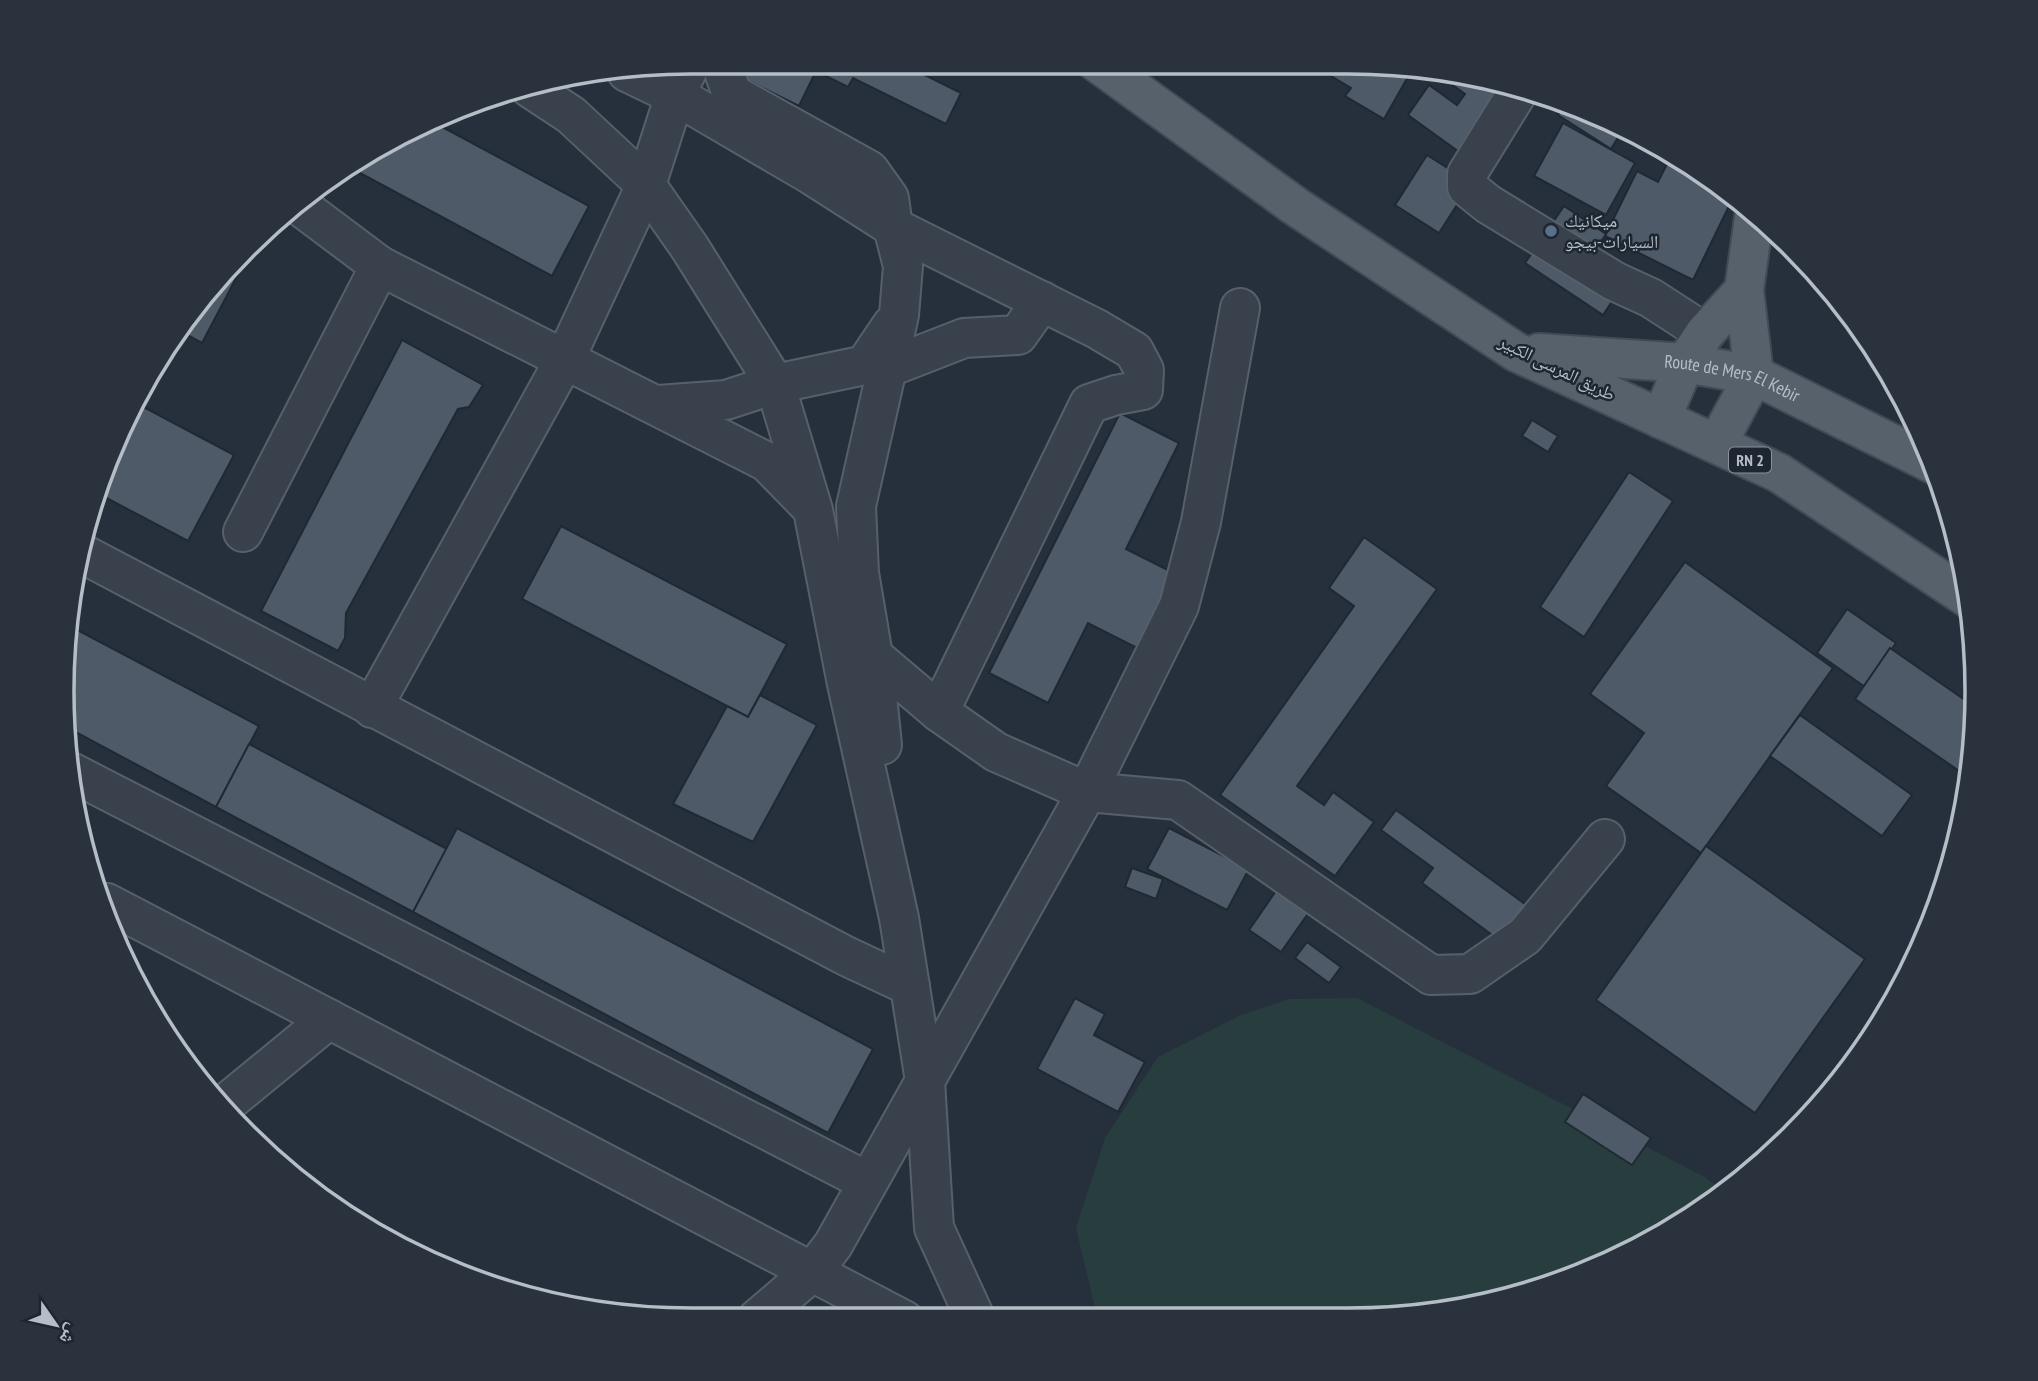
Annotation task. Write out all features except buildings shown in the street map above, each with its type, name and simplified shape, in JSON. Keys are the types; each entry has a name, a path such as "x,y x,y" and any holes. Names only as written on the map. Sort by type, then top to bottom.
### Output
{"main road":[{"name":"طريق المرسى الكبير","path":"1113,74 1295,206 1516,352 1779,473 1956,589"},
{"path":"1717,444 1754,375 1744,290 1753,226"},
{"path":"1661,419 1695,348 1744,290"},
{"name":"Route de Mers El Kebir","path":"1516,352 1695,348 1919,457"}],"street":[{"path":"372,708 565,359 646,185 675,94 685,74"},
{"path":"726,74 732,94 869,170 889,198 903,266 899,315 856,506 859,573 873,656 899,918"},
{"path":"636,76 675,94 893,227 1134,351 1144,370 1143,390 1089,404 939,712"},
{"path":"538,93 571,116 646,185 690,248 775,384 813,510 847,684 899,918 925,1081 934,1228 971,1308"},
{"path":"1515,97 1467,174 1467,187 1488,204 1614,281 1651,298 1695,348"},
{"path":"305,210 380,266 767,462 813,510"},
{"path":"243,532 380,266"},
{"path":"887,368 964,338 1018,335 1042,302"},
{"path":"770,1308 813,1271 833,1245 1087,792 1179,606 1201,522 1240,308"},
{"path":"658,405 726,400 775,384 865,365 899,315"},
{"path":"88,557 846,956 910,986"},
{"path":"873,656 939,712 996,752 1087,792 1178,800 1431,975 1470,974 1525,936 1605,839"},
{"path":"80,777 868,1182"},
{"path":"112,906 882,1308"},
{"path":"230,1100 329,1019"}],"green space":[{"path":"1357,998 1705,1177 1716,1185 1656,1225 1584,1261 1546,1275 1468,1296 1348,1308 1096,1308 1076,1228 1105,1138 1158,1057 1241,1015 1290,999"}],"place":[{"name":"ميكانيك السيارات-بيجو","path":"1551,231"}]}
